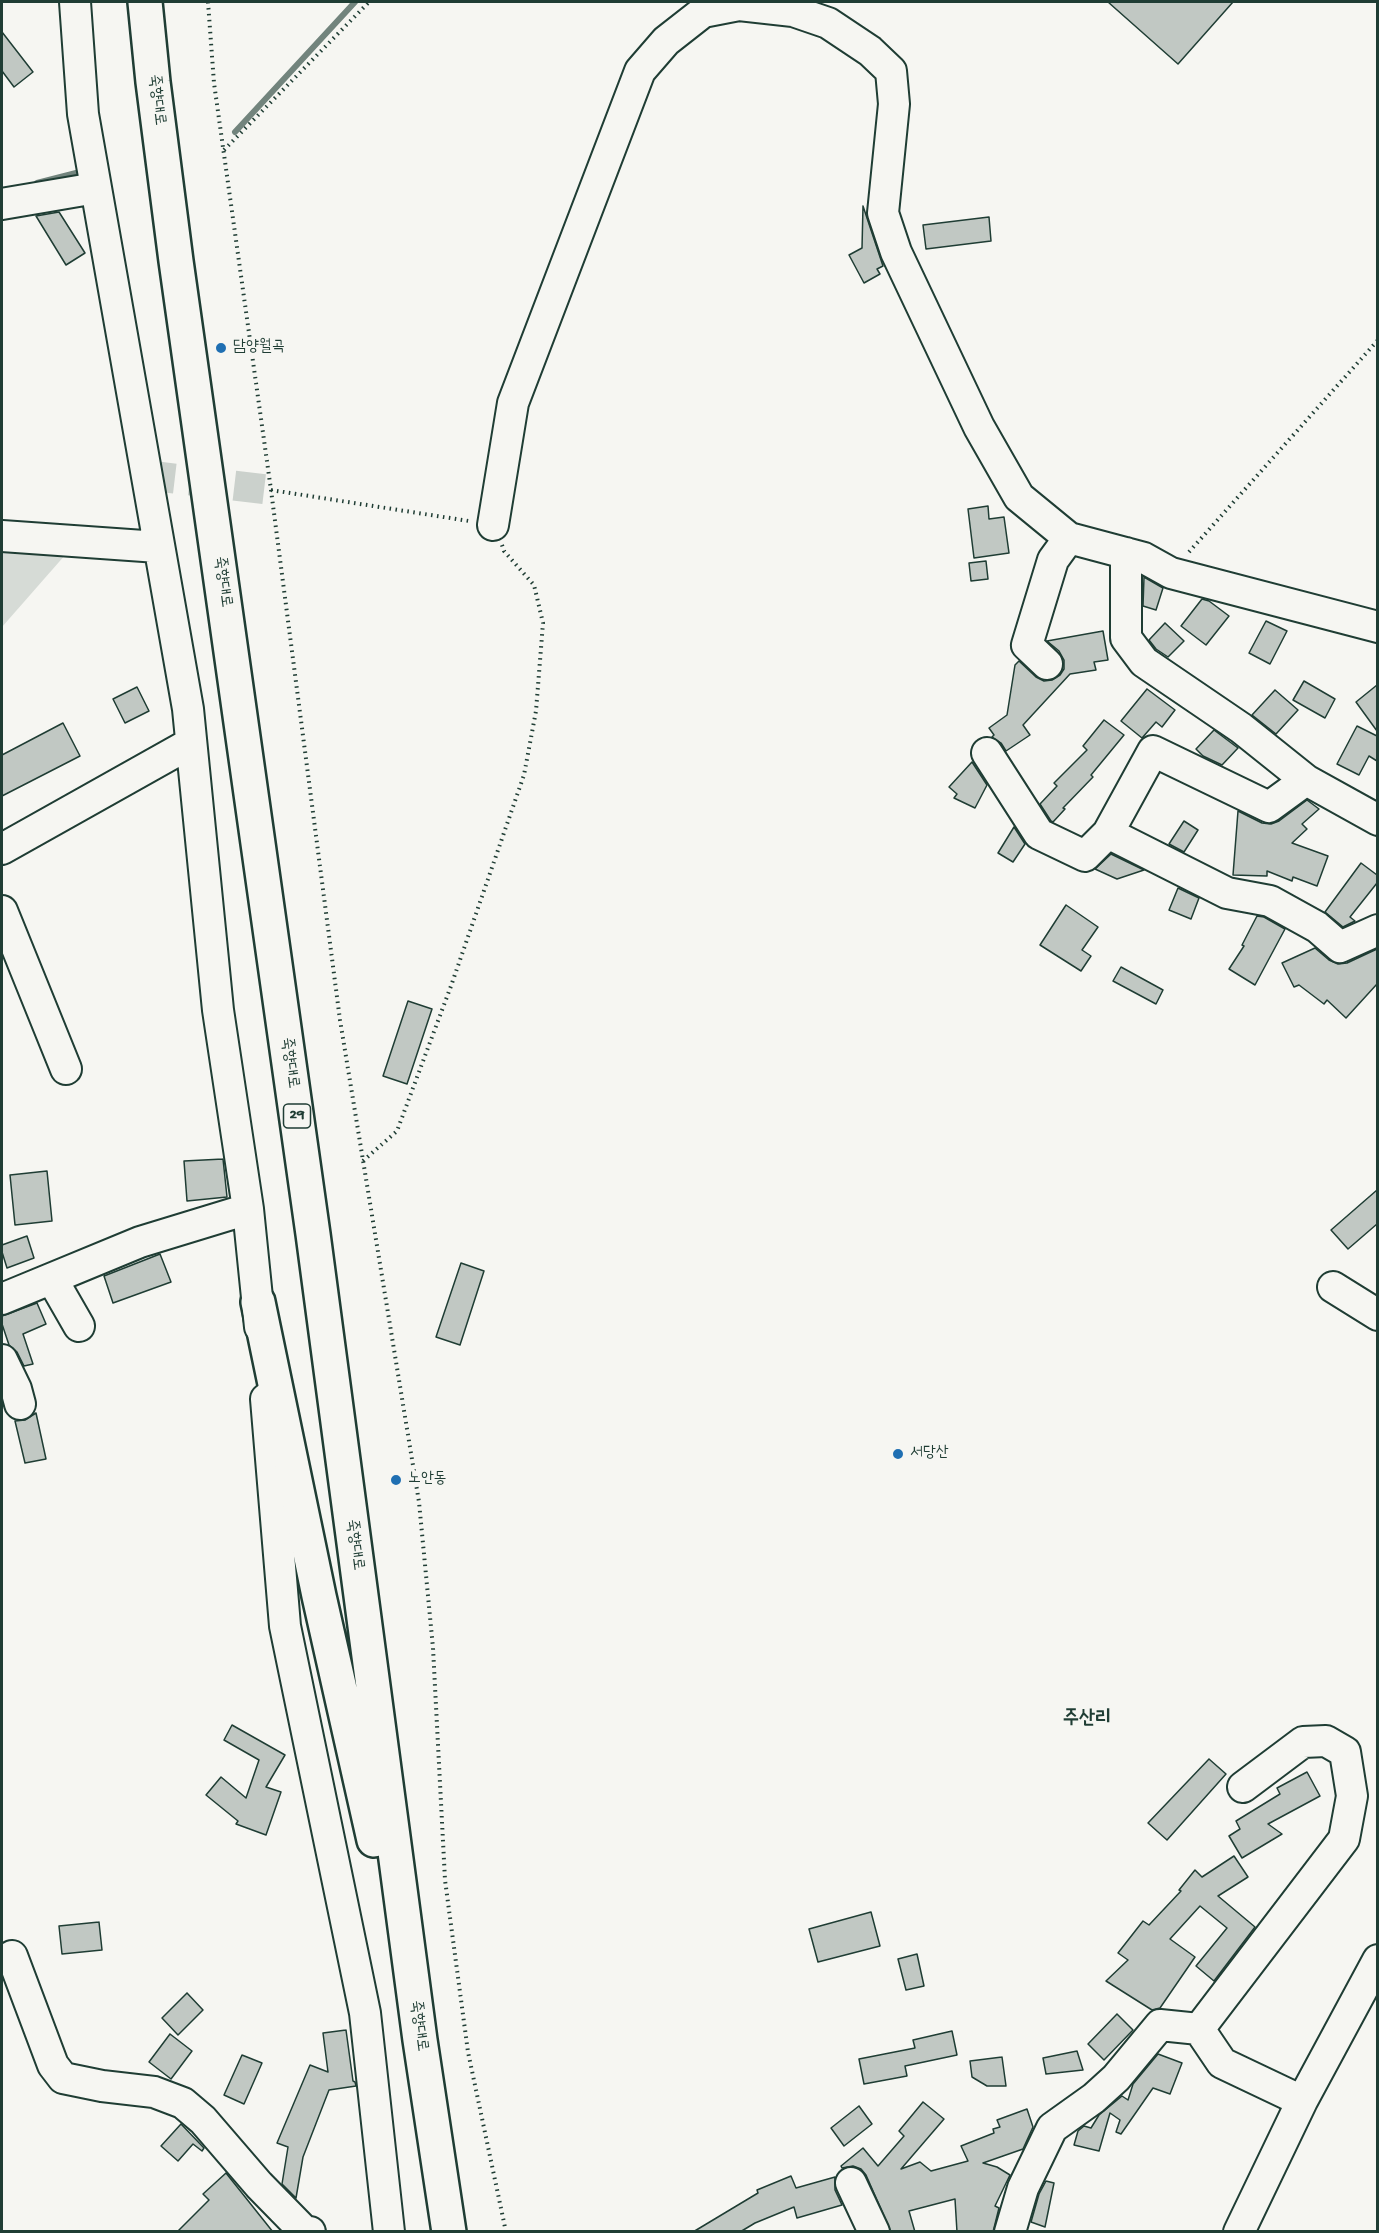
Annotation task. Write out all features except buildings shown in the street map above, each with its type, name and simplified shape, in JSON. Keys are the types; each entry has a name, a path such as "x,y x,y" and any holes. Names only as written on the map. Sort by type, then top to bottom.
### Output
{"main road":[{"name":"죽향대로","path":"145,2 153,82 177,261 313,1234 420,2040 449,2232"},
{"path":"258,1302 319,1596 420,2040"}],"street":[{"path":"75,2 83,114 188,710 218,1010 248,1209 258,1302 285,1626 365,2013 389,2232"},
{"path":"493,525 513,403 640,71 666,41 703,12 739,5 793,11 828,23 870,51 891,71 894,104 883,213 896,252 979,427 1019,496 1069,538 1144,558 1171,573 1377,627"},
{"path":"2,204 96,188"},
{"path":"2,536 159,547"},
{"path":"1047,664 1027,645 1053,560 1069,538"},
{"path":"1126,554 1126,638 1144,662 1241,728 1306,780 1377,820"},
{"path":"2,849 191,743"},
{"path":"987,753 1039,834 1085,856 1108,832 1153,751 1269,807 1306,780"},
{"path":"1108,832 1227,893 1270,901 1317,927 1340,947 1377,930"},
{"path":"2,911 66,1069"},
{"path":"2,1299 140,1242 248,1209"},
{"path":"52,1279 79,1326"},
{"path":"1333,1287 1377,1315"},
{"path":"2,1360 16,1389 20,1404"},
{"path":"1199,2029 1344,1839 1352,1796 1345,1752 1326,1741 1303,1742 1243,1787"},
{"path":"12,1956 53,2065 63,2078 102,2086 154,2092 183,2103 204,2120 274,2201 304,2231 310,2232"},
{"path":"1239,2232 1302,2101 1377,1960"},
{"path":"1010,2232 1023,2188 1052,2128 1094,2098 1116,2078 1160,2025 1199,2029"},
{"path":"1199,2029 1222,2063 1302,2101"},
{"path":"851,2183 874,2232"}],"path":[{"path":"208,2 214,83 271,490 340,1020 419,1503 433,1648 448,1903 468,2052 506,2232"},
{"path":"223,151 369,2"},
{"path":"1171,573 1377,340"},
{"path":"271,490 493,525 504,551 534,585 543,623 536,711 524,775 451,986 397,1131 363,1161"}],"shaded area":[{"path":"2,532 66,554 2,627"}],"waterway":[{"path":"235,132 355,2"},
{"path":"37,183 80,172"}],"tunnel":[{"path":"145,475 271,490"}],"place":[{"name":"담양월곡","path":"221,348"},
{"name":"서당산","path":"898,1454"},
{"name":"노안동","path":"396,1480"}],"district":[{"name":"주산리","path":"1087,1720"}]}
